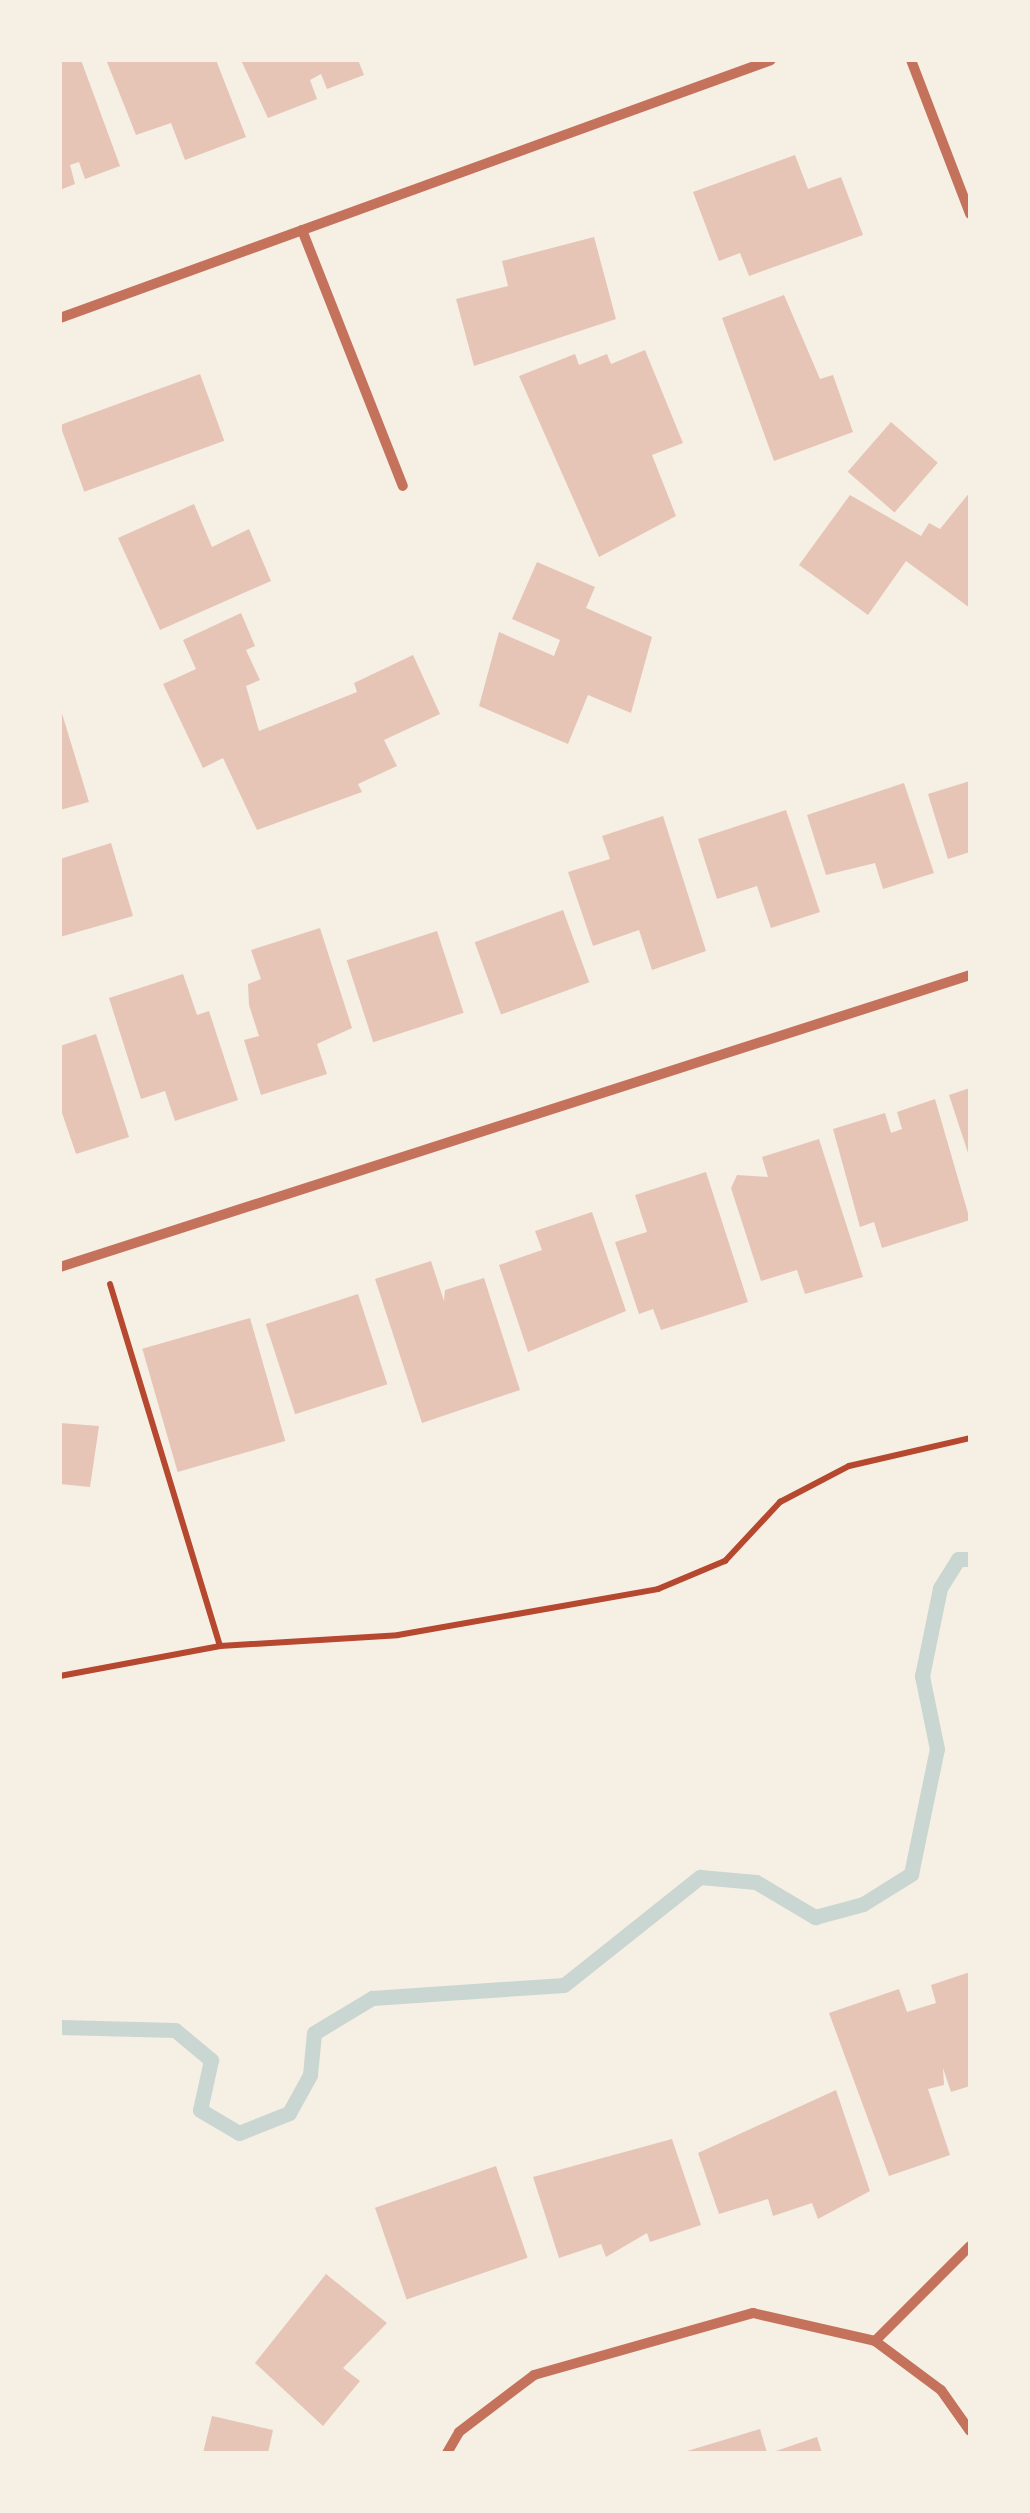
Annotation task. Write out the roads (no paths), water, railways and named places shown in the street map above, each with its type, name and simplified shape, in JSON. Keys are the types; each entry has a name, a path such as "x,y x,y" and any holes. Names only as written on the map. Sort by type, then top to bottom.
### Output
{"street":[{"path":"60,318 772,60"},
{"path":"912,60 970,214"},
{"path":"302,230 402,486"},
{"path":"60,1267 970,976"},
{"path":"874,2342 970,2246"},
{"path":"447,2453 459,2432 534,2375 620,2344 753,2313 874,2342 941,2390 970,2431"}],"waterway":[{"path":"60,2027 175,2030 211,2060 200,2110 239,2133 289,2113 310,2075 314,2033 372,1998 564,1985 700,1877 756,1882 815,1917 863,1904 911,1874 937,1749 922,1676 940,1588 958,1559 970,1559"}]}
